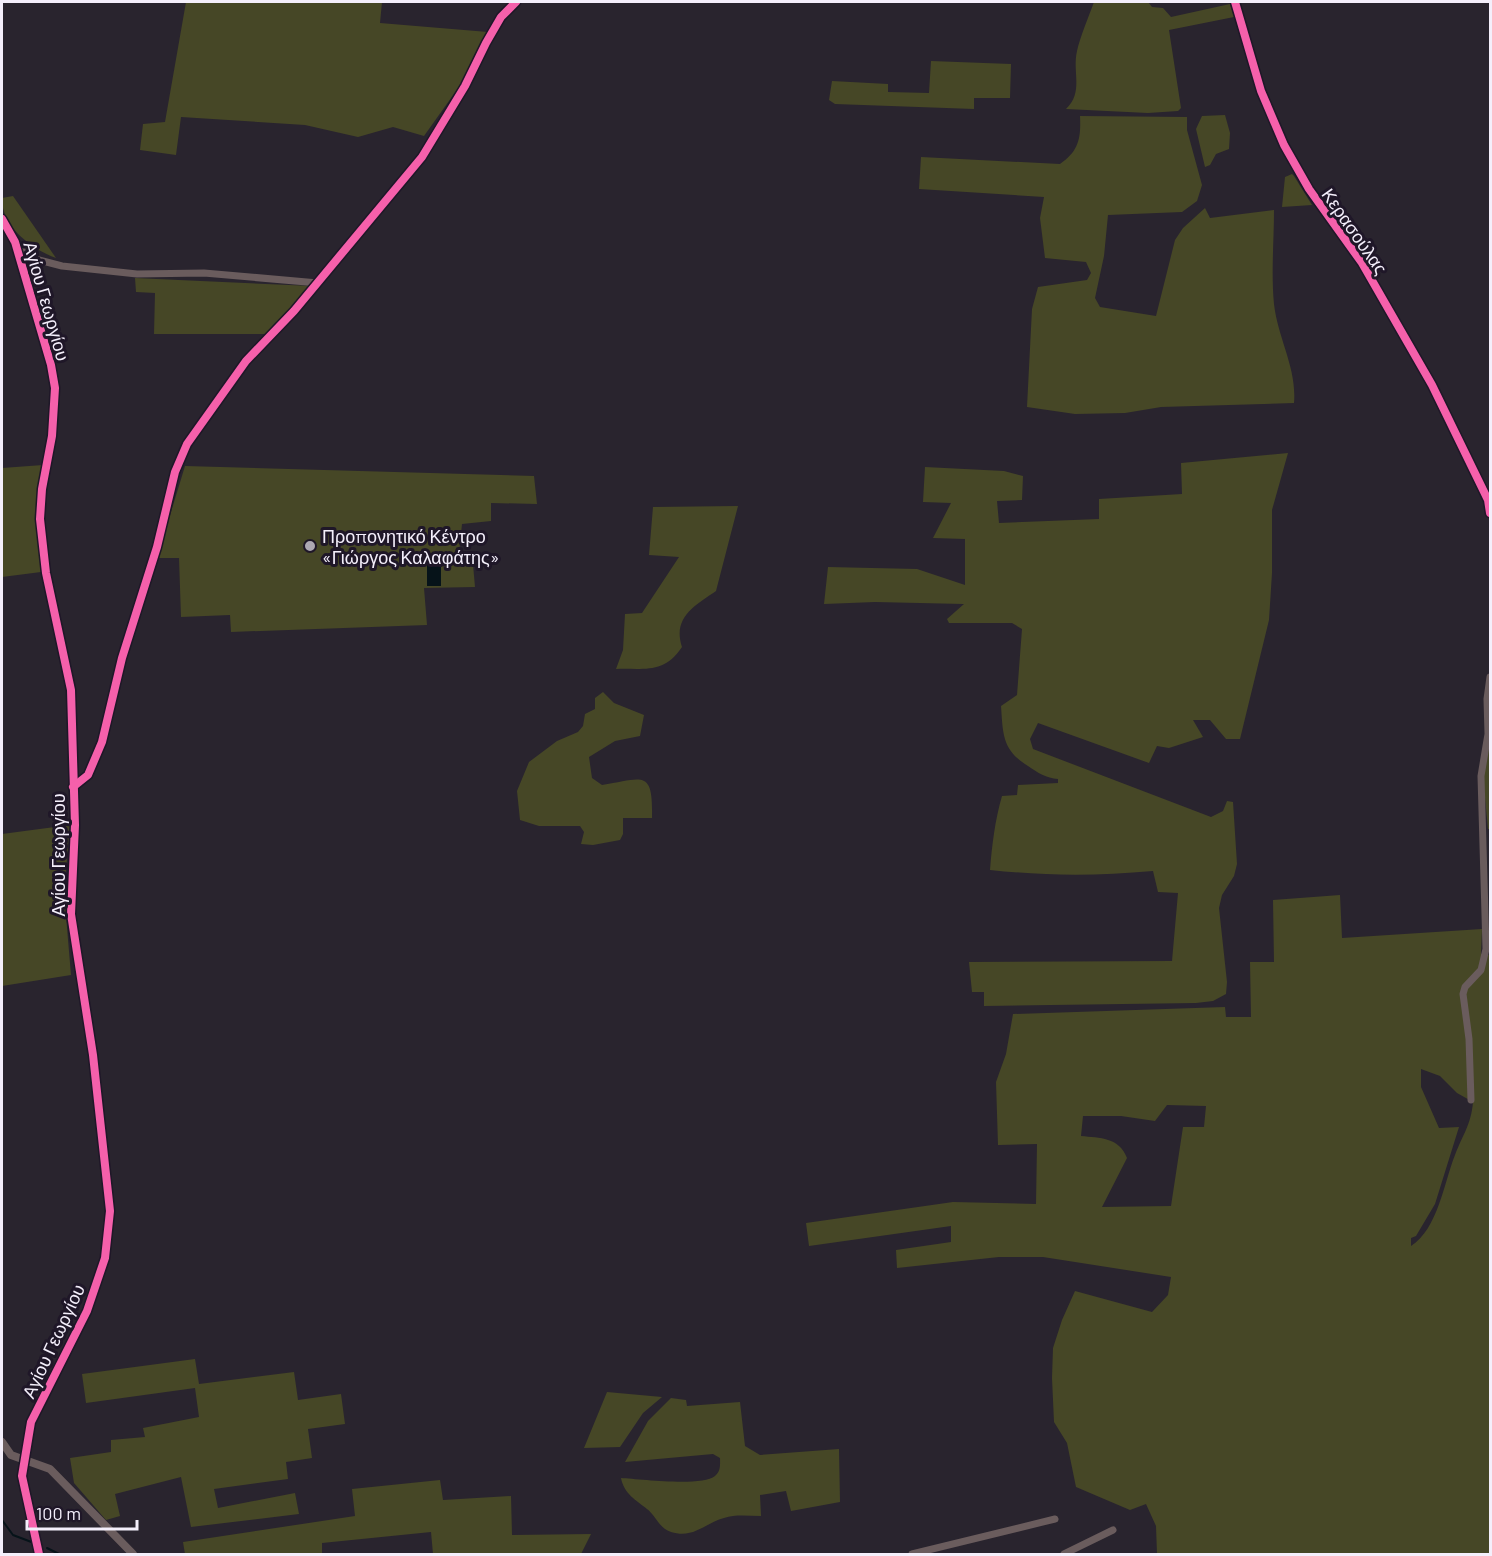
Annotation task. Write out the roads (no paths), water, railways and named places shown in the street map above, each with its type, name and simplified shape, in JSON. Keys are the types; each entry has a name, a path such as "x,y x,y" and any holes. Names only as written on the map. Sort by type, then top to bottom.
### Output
{"street":[{"path":"73,787 88,776 102,742 122,658 157,547 175,472 187,444 246,362 318,283 422,157 465,86 501,17 516,2"},
{"name":"Κερασούλας","path":"1235,2 1256,75 1284,145 1309,189 1362,262 1432,385 1488,500 1491,513"},
{"name":"Αγίου Γεωργίου","path":"2,219 15,242 55,388 52,436 42,489 40,519 46,573 71,686 75,825 71,914 93,1055 110,1211 105,1258 87,1311 31,1422 22,1476 39,1554"},
{"path":"15,242 35,260 62,266 137,273 204,273 318,283"},
{"path":"1471,1100 1469,1039 1463,994 1465,987 1481,970 1486,949 1481,776 1488,734 1487,699 1491,677"},
{"path":"2,1442 11,1455 50,1469 133,1554"},
{"path":"912,1554 1055,1519"},
{"path":"1064,1554 1113,1530"}],"waterway":[{"path":"2,1520 13,1535 34,1543"},
{"path":"47,1548 59,1554"}],"place":[{"name":"Προπονητικό Κέντρο «Γιώργος Καλαφάτης»","path":"310,546"}]}
